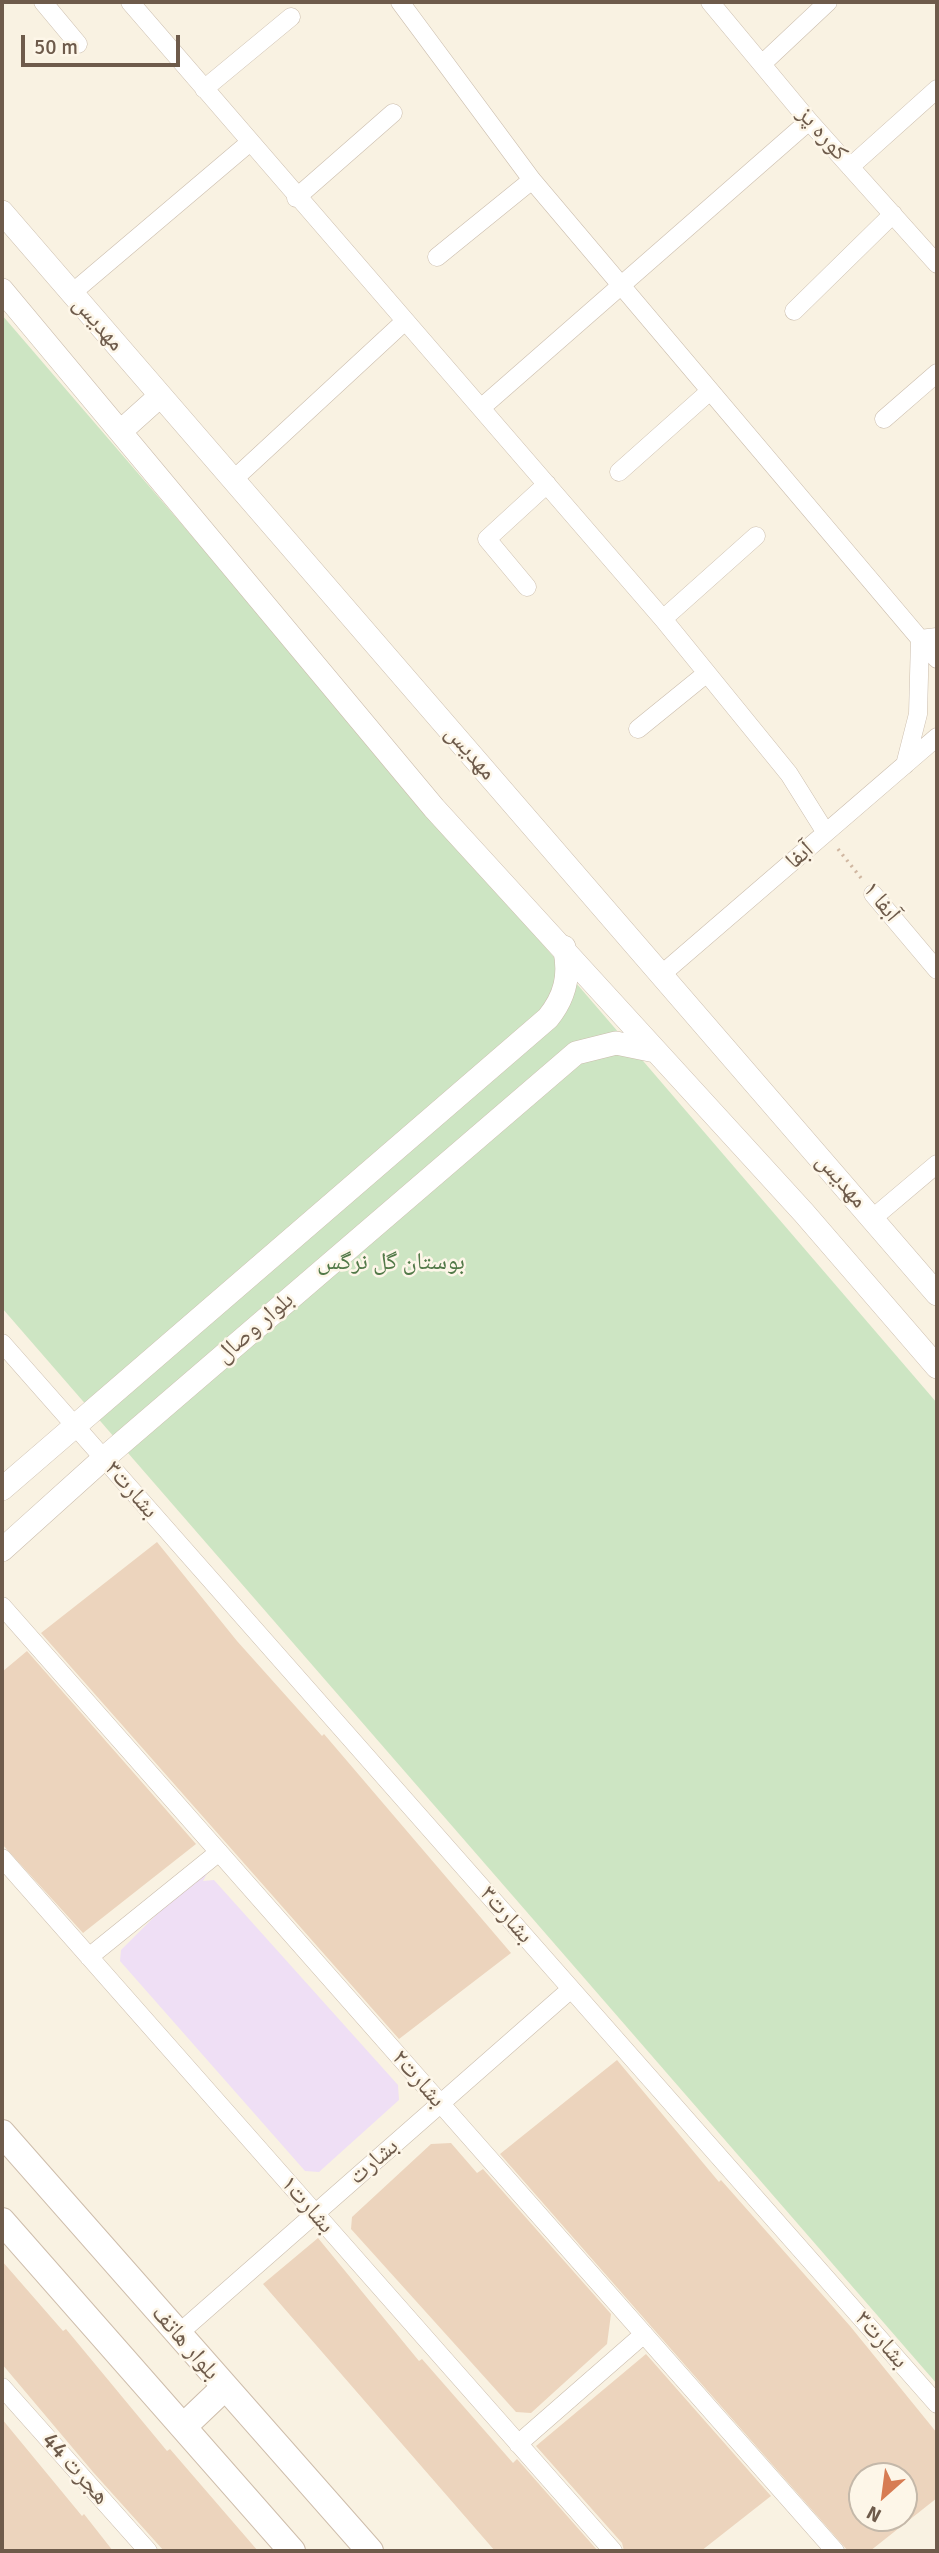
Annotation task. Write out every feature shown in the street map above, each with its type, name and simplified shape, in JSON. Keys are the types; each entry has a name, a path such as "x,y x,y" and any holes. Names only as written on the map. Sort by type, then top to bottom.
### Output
{"main road":[{"name":"بلوار هاتف","path":"2,2133 370,2551"},
{"path":"2,2221 292,2551"},
{"path":"183,2427 224,2388"}],"street":[{"path":"130,2 296,198 663,619 789,774 826,833"},
{"path":"400,2 532,180 710,391 929,638 937,659"},
{"name":"کوره پز","path":"710,2 809,121 937,264"},
{"path":"762,64 828,2"},
{"path":"49,4 78,44"},
{"path":"204,89 291,17"},
{"path":"850,167 937,89"},
{"path":"296,198 393,113"},
{"path":"481,408 809,121"},
{"path":"72,293 249,143"},
{"path":"438,257 532,180"},
{"name":"مهدیس","path":"2,212 937,1294"},
{"path":"794,311 893,214"},
{"name":"مهدیس","path":"2,290 434,807 804,1213 937,1367"},
{"path":"233,480 405,321"},
{"path":"884,419 937,373"},
{"path":"619,472 710,391"},
{"path":"121,431 160,396"},
{"path":"527,587 487,538 547,484"},
{"path":"663,619 756,536"},
{"path":"905,765 918,714 929,638"},
{"path":"638,729 707,673"},
{"name":"آبفا","path":"662,974 937,737"},
{"name":"آبفا ۱","path":"873,894 937,970"},
{"name":"بلوار وصال","path":"2,1489 548,1018 557,1007 567,983 568,963 564,947"},
{"name":"بلوار وصال","path":"2,1550 103,1459 576,1053 616,1043 655,1051"},
{"path":"873,1218 937,1164"},
{"name":"بشارت۳","path":"2,1343 937,2404"},
{"name":"بشارت۲","path":"2,1606 835,2551"},
{"path":"89,1957 219,1852"},
{"name":"بشارت۱","path":"2,1858 613,2551"},
{"name":"بشارت","path":"177,2334 571,1989"},
{"path":"518,2444 644,2334"},
{"name":"هجرت 44","path":"2,2387 148,2551"}],"path":[{"name":"آبفا ۱","path":"826,833 873,894"}],"shaded area":[{"path":"219,1852 203,1881 214,1880 398,2085 399,2100 319,2172 305,2171 120,1961 121,1950"}],"green space":[{"name":"بوستان گل نرگس","path":"2,315 937,1403 937,2384 2,1308"}],"building":[{"path":"157,1542 237,1641 322,1736 324,1734 511,1953 399,2039 41,1633"},
{"path":"27,1651 196,1844 83,1933 2,1844 2,1672"},
{"path":"617,2060 719,2182 721,2180 850,2326 937,2433 937,2498 918,2513 918,2462 848,2462 848,2532 894,2532 870,2551 848,2551 500,2154"},
{"path":"451,2143 477,2173 483,2169 611,2314 607,2344 531,2413 516,2412 351,2229 352,2217 431,2144"},
{"path":"318,2238 419,2361 422,2359 513,2463 517,2459 598,2551 495,2551 263,2284"},
{"path":"2,2261 63,2331 66,2329 167,2451 170,2449 258,2551 164,2551 93,2472 2,2364"},
{"path":"646,2354 771,2496 701,2551 624,2551 622,2543 536,2446"},
{"path":"2,2419 82,2516 84,2514 113,2551 2,2551"}]}
